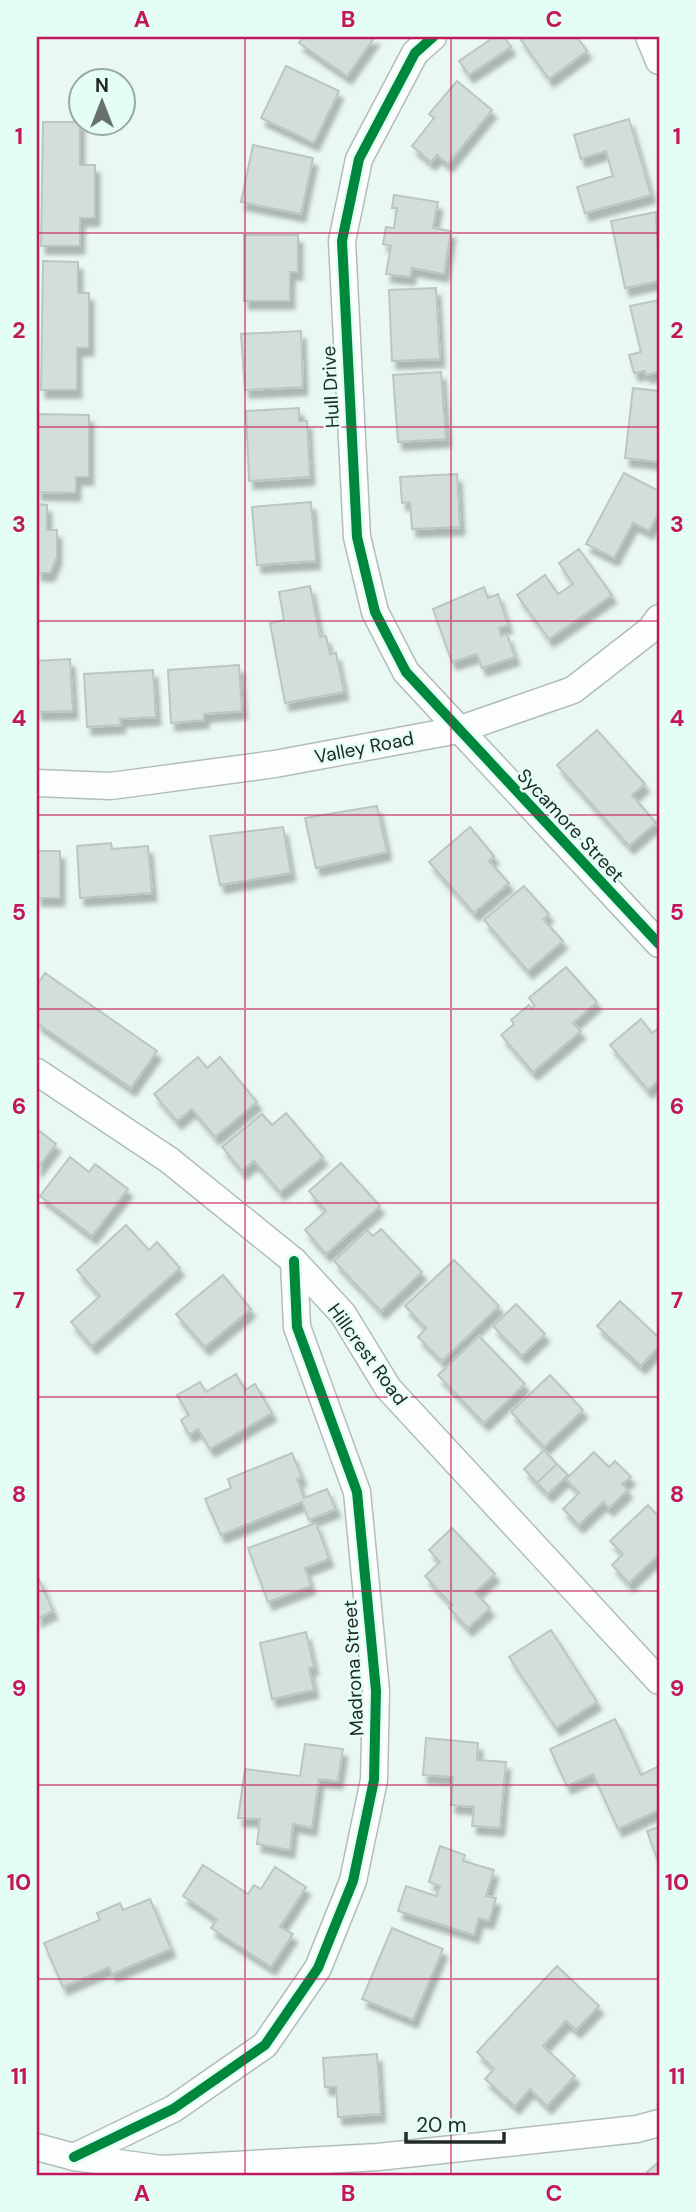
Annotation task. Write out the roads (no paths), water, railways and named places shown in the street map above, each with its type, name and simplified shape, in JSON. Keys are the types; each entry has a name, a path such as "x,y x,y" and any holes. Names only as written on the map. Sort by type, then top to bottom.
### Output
{"street":[{"name":"Hull Drive","path":"433,37 415,54 359,159 342,241 344,319 357,537 375,612 406,672 458,730"},
{"path":"649,37 659,61"},
{"name":"Valley Road","path":"37,783 111,786 275,764 458,730 573,690 650,630 659,618"},
{"name":"Sycamore Street","path":"458,730 659,944"},
{"name":"Hillcrest Road","path":"37,1072 169,1160 294,1262 343,1314 388,1388 659,1681"},
{"name":"Madrona Street","path":"74,2157 173,2109 265,2045 318,1968 353,1881 374,1780 376,1691 357,1492 297,1327 294,1262"},
{"path":"37,2147 74,2157 162,2169 378,2157 637,2129 659,2123"}]}
